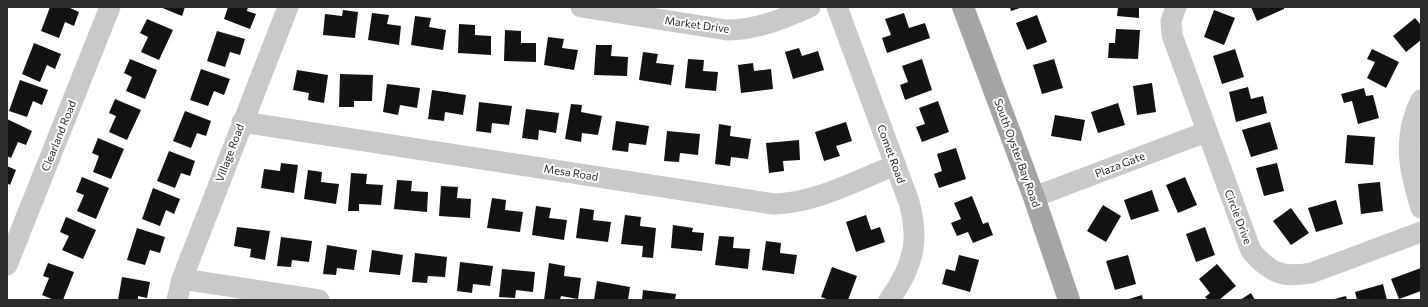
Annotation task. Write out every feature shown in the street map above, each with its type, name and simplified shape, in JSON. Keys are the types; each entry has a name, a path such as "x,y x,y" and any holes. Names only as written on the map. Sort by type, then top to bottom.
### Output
{"main road":[{"name":"South Oyster Bay Road","path":"963,7 1034,197 1069,300"}],"street":[{"name":"Clearland Road","path":"7,265 110,7"},
{"name":"Village Road","path":"177,300 182,279 288,7"},
{"name":"Market Drive","path":"581,7 727,30 746,30 767,24 810,7"},
{"name":"Comet Road","path":"837,7 910,202 915,222 915,245 912,259 903,280 889,300"},
{"name":"Circle Drive","path":"1176,7 1171,21 1172,35 1206,132 1251,251 1260,262 1273,271 1293,276 1311,273 1421,232"},
{"path":"1421,100 1412,123 1408,143 1411,175 1421,208"},
{"name":"Mesa Road","path":"242,122 774,204 788,204 813,198 896,166"},
{"name":"Plaza Gate","path":"1034,197 1206,132"},
{"path":"182,279 319,300"}],"building":[{"path":"50,7 68,7 79,12 74,26 65,22 59,38 41,31"},
{"path":"160,7 185,7 182,16"},
{"path":"228,7 248,7 247,11 256,14 250,29 224,19"},
{"path":"1010,7 1023,7 1011,11"},
{"path":"1118,7 1139,7 1139,18 1117,16"},
{"path":"1251,7 1284,7 1284,9 1257,21"},
{"path":"343,10 358,12 355,38 323,35 325,14 342,16"},
{"path":"1214,10 1235,18 1224,45 1204,37"},
{"path":"372,13 389,15 387,24 401,26 399,45 368,40"},
{"path":"904,13 909,28 925,23 930,38 887,53 882,38 891,35 885,19"},
{"path":"1037,15 1047,42 1027,50 1016,23"},
{"path":"415,16 431,18 429,27 446,30 443,50 411,45"},
{"path":"1415,18 1421,25 1421,40 1406,52 1393,36"},
{"path":"147,19 173,30 159,60 141,52 148,37 140,33"},
{"path":"459,24 475,25 475,35 491,36 491,55 458,53"},
{"path":"1116,29 1140,30 1138,59 1108,58 1109,43 1115,43"},
{"path":"505,30 521,31 521,43 536,43 536,62 504,61"},
{"path":"217,31 245,39 240,55 230,52 225,67 207,61"},
{"path":"548,37 564,39 562,48 578,50 574,70 544,65"},
{"path":"34,43 61,54 55,69 47,65 40,82 22,74"},
{"path":"596,45 612,45 611,56 628,57 627,76 594,75"},
{"path":"799,48 802,56 818,51 824,70 793,79 785,52"},
{"path":"1235,49 1244,77 1222,84 1213,56"},
{"path":"1372,49 1399,62 1386,88 1367,78 1375,62 1367,59"},
{"path":"643,52 658,54 656,63 674,65 671,85 639,80"},
{"path":"130,59 157,70 145,99 126,91 132,77 124,73"},
{"path":"688,59 704,60 703,71 718,72 716,91 685,88"},
{"path":"922,59 932,90 905,100 900,85 908,82 902,66"},
{"path":"1054,59 1063,88 1042,94 1033,65"},
{"path":"753,63 754,71 771,69 773,89 741,93 738,65"},
{"path":"201,69 230,79 224,95 214,91 208,106 190,100"},
{"path":"297,70 328,75 324,103 308,100 309,93 293,90"},
{"path":"340,74 373,75 372,101 354,101 354,107 339,107"},
{"path":"20,80 48,90 42,105 33,101 27,117 9,111"},
{"path":"1152,83 1156,112 1137,115 1133,86"},
{"path":"387,84 420,88 417,108 400,105 398,115 383,112"},
{"path":"1248,87 1251,99 1263,96 1267,113 1236,122 1229,92"},
{"path":"1364,88 1366,96 1373,95 1379,118 1358,124 1352,101 1344,103 1341,94"},
{"path":"432,90 466,95 463,115 445,112 444,121 428,119"},
{"path":"115,99 141,110 127,140 109,132 116,116 109,113"},
{"path":"938,101 949,132 922,142 916,127 925,124 919,108"},
{"path":"479,102 512,106 509,125 492,123 491,133 476,131"},
{"path":"1118,103 1125,125 1098,133 1091,112"},
{"path":"571,104 582,105 581,112 602,116 598,135 582,133 581,142 565,139"},
{"path":"526,109 559,113 556,133 539,130 538,140 522,138"},
{"path":"185,111 211,121 206,136 197,133 191,148 173,141"},
{"path":"1055,115 1085,120 1081,141 1051,136"},
{"path":"7,119 32,131 26,145 18,142 11,158 7,156"},
{"path":"616,121 649,126 646,145 629,143 628,152 612,150"},
{"path":"846,122 852,141 836,146 840,156 824,161 815,132"},
{"path":"1270,122 1278,149 1251,157 1242,130"},
{"path":"719,124 731,126 730,136 751,139 748,159 731,157 730,166 715,164"},
{"path":"667,131 700,134 698,155 680,153 679,162 664,161"},
{"path":"1347,135 1375,137 1373,165 1345,163"},
{"path":"98,138 124,149 111,179 93,172 99,156 92,153"},
{"path":"799,140 800,160 783,161 784,171 769,173 766,143"},
{"path":"956,148 966,179 939,188 934,174 942,171 937,154"},
{"path":"169,151 195,161 190,176 181,173 175,188 157,181"},
{"path":"281,163 298,165 294,193 261,188 264,169 280,171"},
{"path":"1277,163 1284,191 1264,196 1256,168"},
{"path":"7,166 16,170 10,185 7,183"},
{"path":"308,170 322,172 321,182 339,184 336,204 304,199"},
{"path":"351,173 367,174 366,184 383,185 381,205 359,204 359,211 348,211"},
{"path":"82,177 109,188 96,219 77,211 84,195 76,192"},
{"path":"1185,177 1197,205 1178,213 1166,185"},
{"path":"397,180 412,181 411,191 428,192 427,212 394,209"},
{"path":"1380,182 1383,211 1361,214 1358,184"},
{"path":"441,186 458,187 457,198 471,199 470,218 439,216"},
{"path":"153,188 180,199 174,214 166,210 160,226 142,219"},
{"path":"1152,190 1159,211 1131,220 1124,200"},
{"path":"972,196 983,224 988,222 993,235 973,243 968,232 957,236 951,223 961,219 954,203"},
{"path":"492,198 506,200 505,210 523,212 520,232 487,228"},
{"path":"1336,200 1343,224 1316,232 1308,208"},
{"path":"1103,205 1121,216 1106,242 1087,231"},
{"path":"536,206 551,208 549,218 567,220 564,240 532,235"},
{"path":"580,208 594,210 593,220 611,222 608,242 576,238"},
{"path":"1291,208 1309,233 1291,245 1273,221"},
{"path":"625,215 641,217 640,226 656,228 653,258 642,257 643,246 621,244"},
{"path":"866,215 871,230 880,227 885,242 856,252 846,222"},
{"path":"66,217 96,230 83,259 62,250 69,236 60,232"},
{"path":"673,225 693,228 692,232 704,233 702,251 671,248"},
{"path":"237,227 270,231 265,260 250,257 251,249 234,246"},
{"path":"1205,227 1215,255 1196,262 1186,234"},
{"path":"137,228 165,237 160,253 150,250 145,265 127,260"},
{"path":"719,236 734,237 733,248 750,249 748,269 715,265"},
{"path":"281,237 312,241 309,262 292,260 291,267 277,266"},
{"path":"766,241 781,243 780,253 797,255 794,274 762,270"},
{"path":"327,245 357,250 354,270 337,268 336,275 323,274"},
{"path":"372,250 403,255 400,275 369,272"},
{"path":"415,253 447,257 445,277 428,276 427,283 412,282"},
{"path":"959,255 979,260 970,292 942,284 946,269 955,271"},
{"path":"1128,255 1136,284 1115,290 1106,261"},
{"path":"460,262 493,266 490,286 473,284 472,293 457,291"},
{"path":"48,263 74,272 63,300 54,300 42,295 49,278 43,276"},
{"path":"549,263 565,266 564,276 581,278 578,299 561,296 560,300 544,300"},
{"path":"1217,264 1236,286 1219,300 1208,300 1205,297 1210,293 1199,279"},
{"path":"832,267 857,276 848,300 829,300 821,297"},
{"path":"1421,268 1421,291 1399,299 1391,279"},
{"path":"502,269 535,272 533,292 516,290 515,298 499,297"},
{"path":"122,277 150,282 147,298 138,296 138,300 118,300"},
{"path":"597,281 630,287 628,300 594,300"},
{"path":"1383,284 1387,300 1357,300 1355,292"},
{"path":"643,290 676,294 675,300 642,300"},
{"path":"1251,293 1255,300 1240,300"},
{"path":"1142,295 1143,300 1126,300"},
{"path":"1346,296 1347,300 1331,300"}]}
